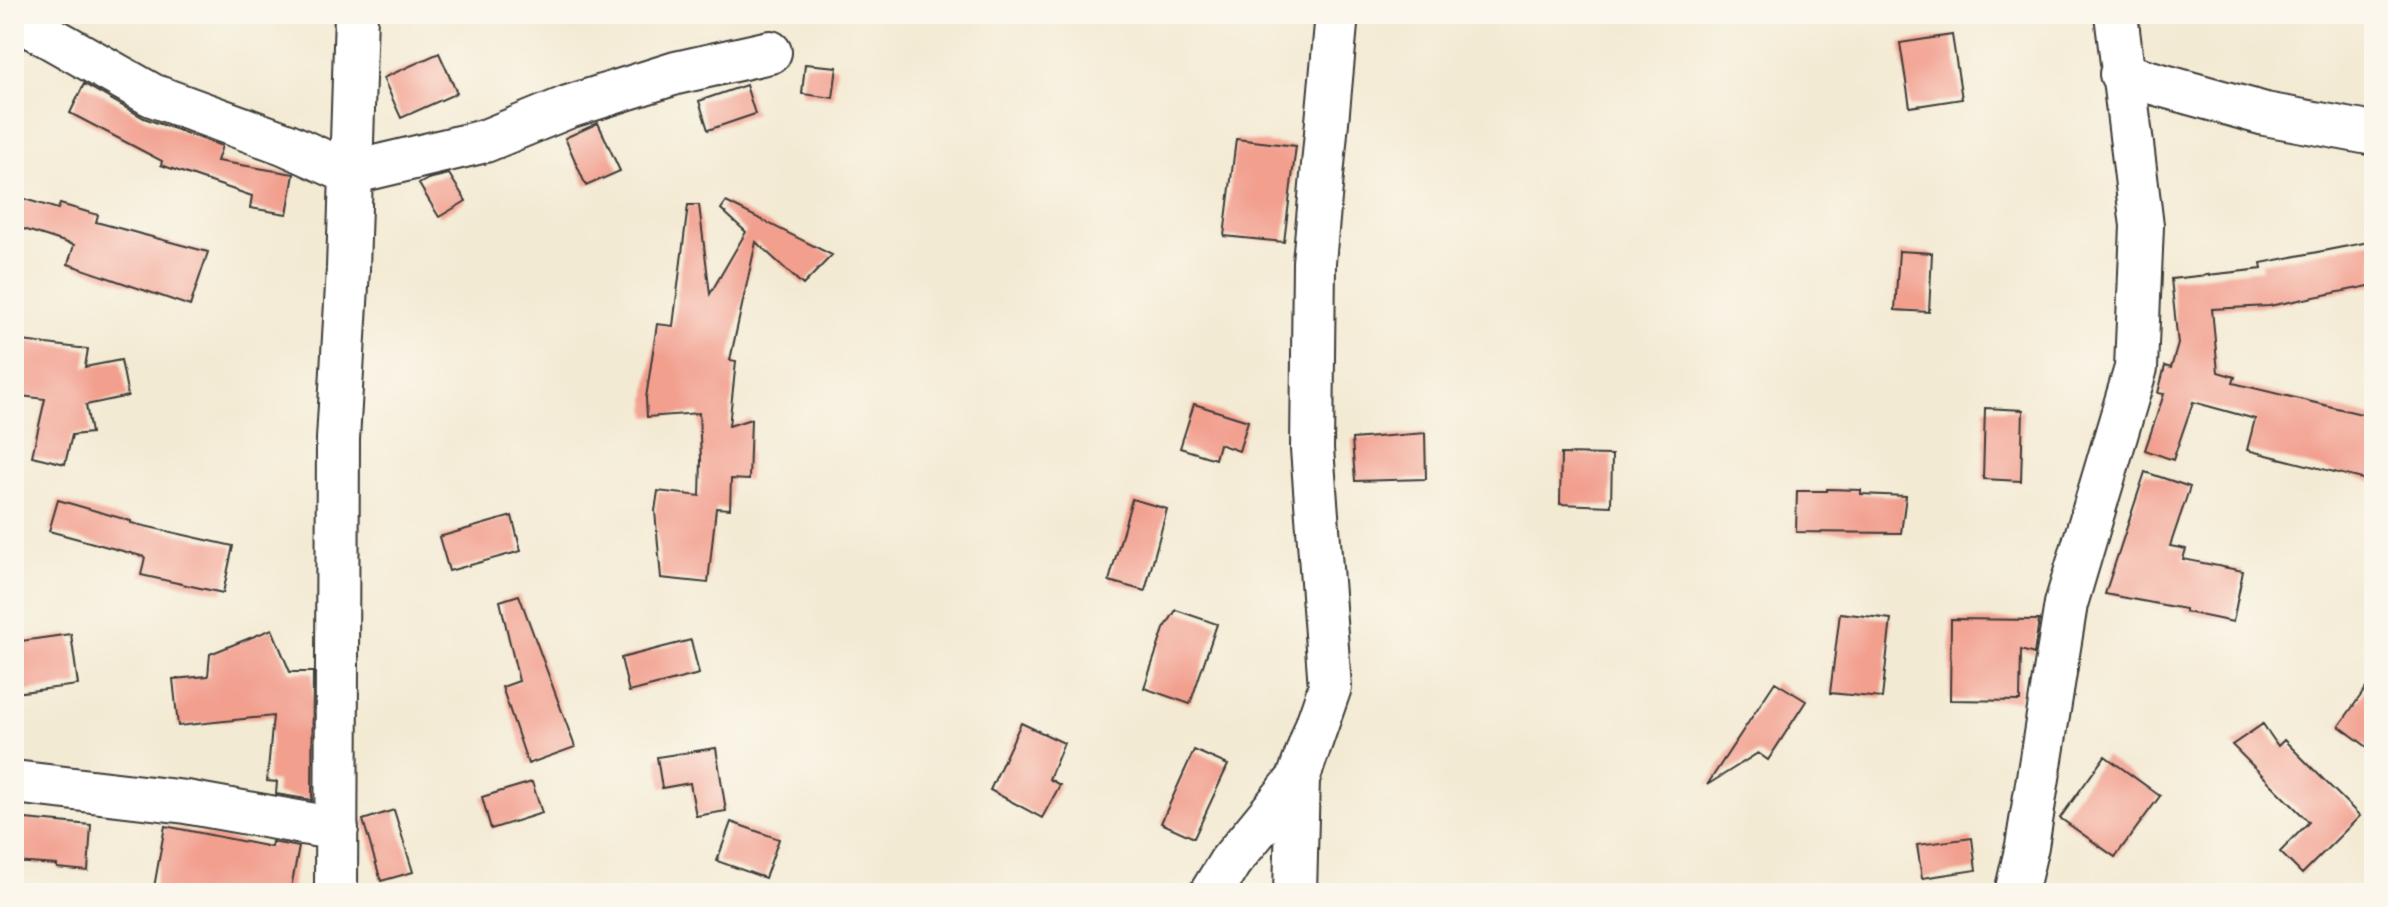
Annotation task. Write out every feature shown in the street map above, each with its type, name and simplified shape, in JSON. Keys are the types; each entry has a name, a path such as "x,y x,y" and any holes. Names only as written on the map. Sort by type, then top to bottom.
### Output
{"street":[{"path":"336,893 338,439 348,269 356,14"},
{"path":"1295,893 1298,779 1330,687 1312,449 1314,262 1337,14"},
{"path":"2016,893 2027,846 2066,604 2136,368 2142,226 2116,14"},
{"path":"14,17 152,95 286,144 350,173 485,141 568,107 676,73 770,52"},
{"path":"2121,74 2265,114 2374,134"},
{"path":"1211,893 1230,862 1298,779"},
{"path":"14,782 186,802 337,829"}],"building":[{"path":"1952,35 1962,99 1910,107 1900,43"},
{"path":"439,53 457,93 401,118 383,78"},
{"path":"805,64 837,67 833,98 802,94"},
{"path":"84,84 144,118 222,146 217,161 294,174 287,214 250,208 252,196 161,165 162,161 70,113"},
{"path":"746,85 755,114 708,130 699,101"},
{"path":"598,123 620,171 586,186 565,138"},
{"path":"1236,139 1296,146 1284,242 1224,236"},
{"path":"449,174 466,201 439,217 419,184"},
{"path":"14,196 58,209 60,204 98,215 96,222 208,252 190,306 68,264 74,245 14,226"},
{"path":"726,202 832,255 803,285 756,242 730,360 736,361 729,426 751,419 749,480 731,479 730,509 716,508 708,583 661,578 655,511 658,491 700,496 701,459 699,413 647,417 646,398 657,324 673,326 688,205 699,205 710,294 746,232 721,209"},
{"path":"2374,241 2374,285 2269,306 2212,309 2218,372 2235,377 2233,383 2374,417 2374,482 2247,450 2255,419 2193,402 2173,460 2145,450 2164,394 2158,393 2165,366 2171,368 2178,344 2171,279 2262,269 2261,263"},
{"path":"1899,251 1932,253 1929,312 1895,310"},
{"path":"14,340 88,349 85,367 121,360 128,396 86,405 91,433 72,435 65,464 32,456 45,399 14,395"},
{"path":"1194,404 1248,421 1239,451 1219,444 1215,459 1180,448"},
{"path":"1985,408 2023,410 2021,481 1983,479"},
{"path":"1425,433 1426,479 1355,481 1352,439"},
{"path":"1561,454 1612,455 1611,506 1560,504"},
{"path":"2145,472 2190,487 2170,546 2186,549 2183,559 2243,571 2233,622 2185,612 2185,609 2105,594"},
{"path":"1827,489 1906,496 1901,533 1796,532 1797,491"},
{"path":"1132,499 1167,509 1145,591 1109,581"},
{"path":"58,500 131,523 233,546 223,593 141,575 145,557 49,531"},
{"path":"512,516 521,551 449,571 439,537"},
{"path":"519,595 575,747 528,764 502,687 519,681 500,601"},
{"path":"1176,610 1217,624 1190,704 1144,688 1164,629"},
{"path":"1840,613 1891,619 1882,698 1830,693"},
{"path":"1951,619 2039,620 2034,654 2021,650 2020,701 1950,700"},
{"path":"272,629 290,672 313,672 312,800 276,794 277,782 267,781 273,716 178,726 173,679 208,676 210,654"},
{"path":"71,634 78,685 14,693 14,642"},
{"path":"691,640 699,674 629,692 621,658"},
{"path":"2374,677 2374,752 2339,726"},
{"path":"1775,682 1806,701 1768,760 1758,753 1707,785"},
{"path":"1021,723 1064,743 1049,779 1060,785 1042,818 990,790"},
{"path":"2263,724 2278,746 2284,740 2360,816 2302,874 2280,852 2309,822 2232,745"},
{"path":"716,748 726,811 696,816 690,783 662,788 657,757"},
{"path":"1194,750 1228,765 1194,838 1161,823"},
{"path":"2105,756 2160,796 2115,857 2060,818"},
{"path":"532,782 542,813 491,829 482,797"},
{"path":"394,810 413,872 381,881 363,820"},
{"path":"14,818 91,825 88,871 14,862"},
{"path":"731,822 779,839 765,878 717,861"},
{"path":"165,826 271,847 272,842 299,847 290,893 153,893"},
{"path":"1972,838 1976,870 1922,878 1917,845"}]}
